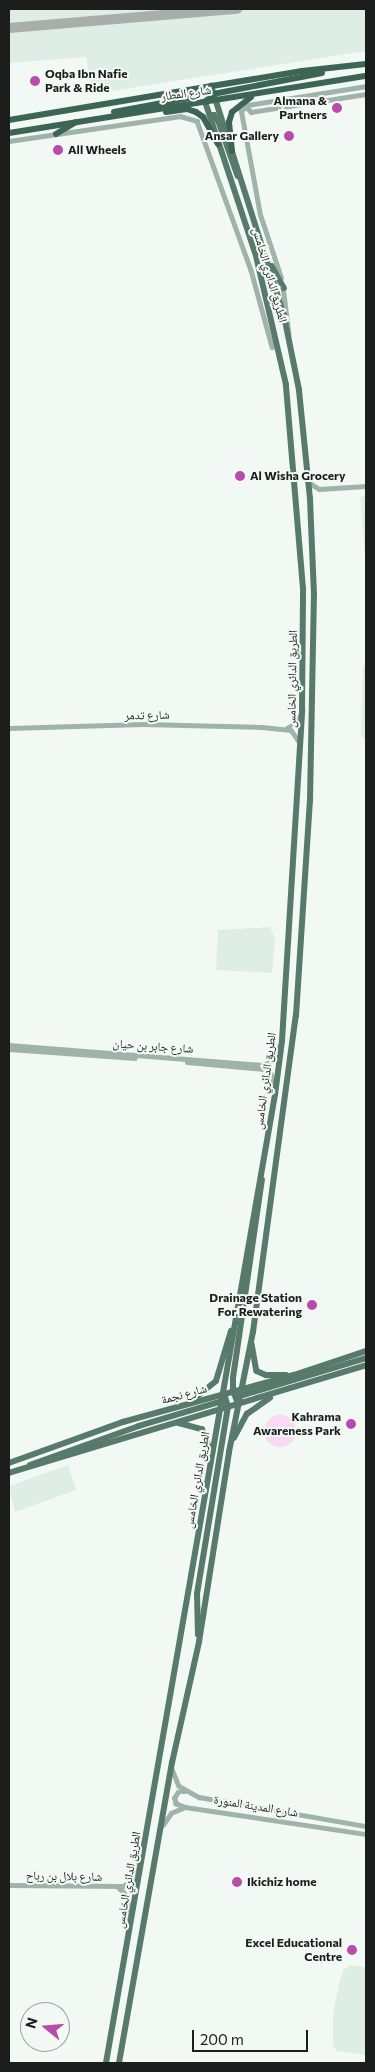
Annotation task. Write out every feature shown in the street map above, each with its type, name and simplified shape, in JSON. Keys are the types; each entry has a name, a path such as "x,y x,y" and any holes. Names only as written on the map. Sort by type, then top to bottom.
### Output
{"highway":[{"name":"شارع المطار","path":"9,120 302,71 366,64"},
{"path":"214,97 341,68"},
{"name":"شارع المطار","path":"9,133 100,117 205,102 214,97 260,94 364,77"},
{"path":"100,117 120,109 195,97 198,92 196,89"},
{"path":"232,151 229,122 232,112 244,100 260,94"},
{"path":"142,111 154,113 187,109 196,112 203,117 218,144"},
{"path":"56,134 77,121"}],"main road":[{"name":"الطريق الدائري الخامس","path":"211,86 266,257 289,336 310,499 314,628 313,723 296,1016 253,1332 241,1389"},
{"name":"الطريق الدائري الخامس","path":"199,1642 197,1594 226,1401 235,1322 282,1041 302,710 302,580 286,385 256,256 205,102"},
{"path":"210,115 214,114 219,122 233,165 242,181"},
{"path":"266,257 284,288"},
{"name":"الطريق الدائري الخامس","path":"119,2063 172,1763 199,1642 238,1404 235,1395 262,1200 262,1166"},
{"path":"187,1404 215,1383 235,1322"},
{"path":"253,1332 252,1354 257,1371 266,1375 294,1375"},
{"path":"21,1469 139,1426 226,1401 241,1389 294,1375 366,1351"},
{"path":"235,1395 366,1358"},
{"name":"شارع نجمة","path":"9,1463 122,1422 187,1404 226,1401 238,1404 366,1365"},
{"path":"229,1452 247,1414 278,1393"},
{"name":"شارع نجمة","path":"9,1473 220,1410 226,1401 235,1395"},
{"name":"الطريق الدائري الخامس","path":"106,2063 220,1410"},
{"path":"175,1422 191,1424 202,1429 211,1454"}],"street":[{"path":"366,86 246,106 250,112 366,94"},
{"name":"الطريق الدائري الخامس","path":"246,106 241,112 260,215 284,288 289,336"},
{"name":"شارع المطار","path":"9,141 180,116 192,118"},
{"name":"الطريق الدائري الخامس","path":"192,118 202,127 251,270 272,347"},
{"path":"308,482 319,489 366,486"},
{"path":"310,499 319,489"},
{"path":"285,729 295,724 302,710"},
{"name":"شارع تدمر","path":"9,728 143,724 285,729"},
{"path":"285,729 295,734 300,744"},
{"name":"شارع جابر بن حيان","path":"9,1047 265,1064 272,1061 282,1041"},
{"name":"شارع جابر بن حيان","path":"9,1047 262,1068 271,1074 274,1095"},
{"path":"172,1763 176,1782 189,1794"},
{"path":"185,1807 176,1804 174,1798 178,1792 189,1794"},
{"name":"شارع المدينة المنورة","path":"189,1794 210,1800 366,1826"},
{"path":"158,1838 167,1817 185,1807"},
{"name":"شارع المدينة المنورة","path":"185,1807 366,1834"},
{"name":"شارع بلال بن رباح","path":"9,1886 118,1887 132,1880 144,1848"},
{"name":"شارع بلال بن رباح","path":"118,1887 129,1899 129,1936"}],"shaded area":[{"path":"9,9 366,9 366,51 92,94 86,57 9,63"},
{"path":"366,494 366,567 360,498"},
{"path":"366,664 365,740 361,736 363,667"},
{"path":"270,927 275,939 272,973 216,970 218,930"},
{"path":"280,1415 291,1420 296,1431 291,1442 280,1447 269,1442 264,1431 269,1420"},
{"path":"68,1465 76,1490 15,1512 9,1486"},
{"path":"350,1965 366,1967 366,2055 337,2051 333,2045 333,2016 338,1988 343,1970"}],"taxiway":[{"path":"9,28 237,9"}],"place":[{"name":"Oqba Ibn Nafie Park & Ride","path":"35,81"},
{"name":"Almana & Partners","path":"337,108"},
{"name":"Ansar Gallery","path":"289,136"},
{"name":"All Wheels","path":"58,150"},
{"name":"Al Wisha Grocery","path":"240,476"},
{"name":"Drainage Station For Rewatering","path":"312,1305"},
{"name":"Kahrama Awareness Park","path":"351,1424"},
{"name":"Ikichiz home","path":"237,1882"},
{"name":"Excel Educational Centre","path":"352,1950"}]}
